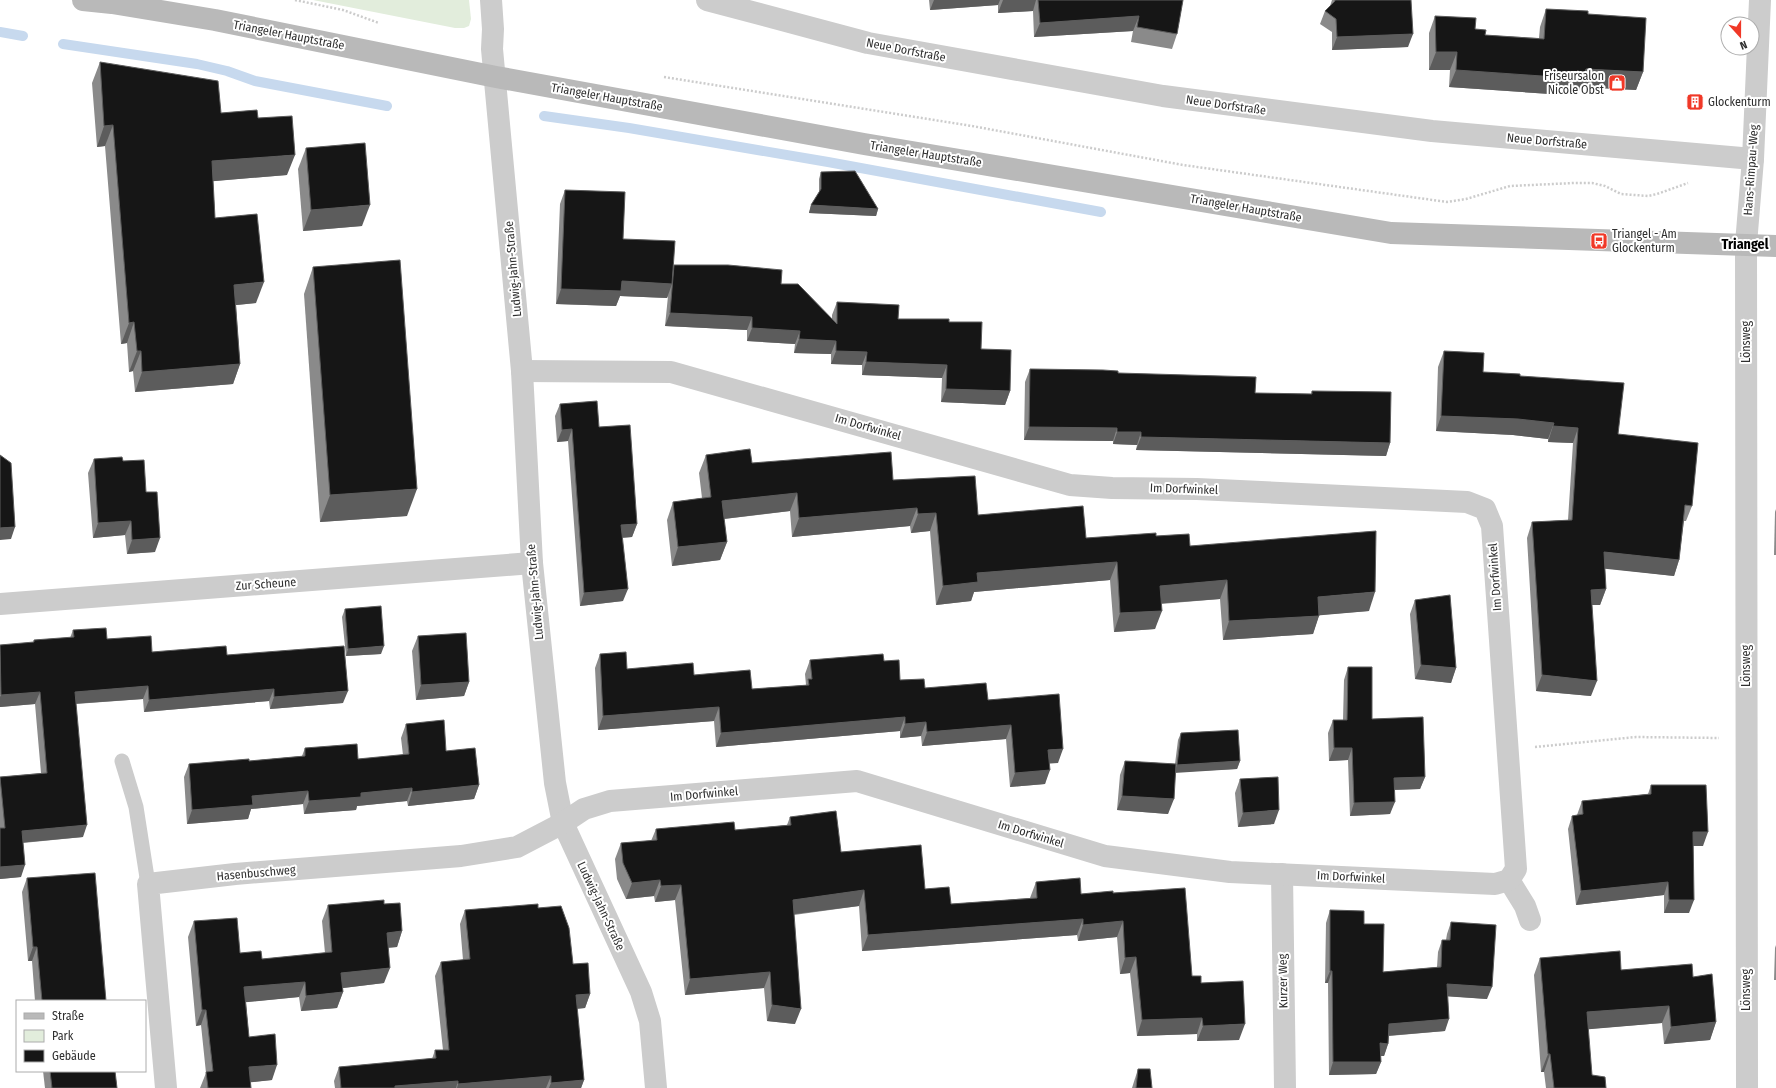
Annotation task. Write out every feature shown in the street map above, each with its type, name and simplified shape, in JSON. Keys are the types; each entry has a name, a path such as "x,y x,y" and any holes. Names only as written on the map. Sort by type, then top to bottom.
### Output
{"street":[{"name":"Triangeler Hauptstraße","path":"84,0 112,3 215,20 496,77 864,144 1391,232 1599,241 1776,246"},
{"path":"491,0 493,29 492,49 496,77"},
{"name":"Neue Dorfstraße","path":"707,0 868,43 1164,96 1432,131 1753,159"},
{"name":"Hans-Rimpau-Weg","path":"1746,244 1753,159 1760,0"},
{"name":"Ludwig-Jahn-Straße","path":"496,77 522,371 532,563 554,783 563,823 641,992 650,1021 656,1088"},
{"name":"Lönsweg","path":"1746,244 1747,1088"},
{"name":"Im Dorfwinkel","path":"522,371 671,372 1070,485 1112,488 1197,489 1467,502 1485,509 1492,526 1506,749 1516,869 1509,880 1495,884 1230,872 1105,856 857,781 610,801 584,809 563,823"},
{"name":"Zur Scheune","path":"0,604 532,563"},
{"name":"Hasenbuschweg","path":"148,884 243,873 461,856 517,847 563,823"},
{"name":"Kurzer Weg","path":"1282,874 1285,1088"},
{"path":"1509,880 1530,920"},
{"path":"148,884 166,1088"}],"lane":[{"path":"122,762 136,807 148,884"}],"path":[{"path":"663,77 972,126 1183,165 1447,202 1466,199 1510,186 1592,183 1605,186 1621,194 1648,196 1692,182"},
{"path":"1506,749 1636,737 1746,738"}],"green space":[{"path":"313,0 469,0 471,19 469,26 464,28 455,28"}],"building":[{"path":"1038,0 1183,0 1177,34 1137,27 1139,16 1040,23"},
{"path":"1335,0 1411,0 1413,34 1337,37 1336,19 1325,11"},
{"path":"1546,9 1588,11 1588,14 1646,18 1643,72 1586,69 1585,73 1557,72 1556,77 1456,70 1457,52 1436,52 1435,16 1476,18 1475,29 1486,30 1485,35 1544,39"},
{"path":"100,62 218,81 221,113 257,110 258,118 292,116 295,155 212,161 215,218 257,214 264,282 234,285 240,364 142,372 141,351 137,351 134,322 129,323 113,125 104,126"},
{"path":"365,143 370,205 311,210 306,148"},
{"path":"855,171 878,209 811,205 821,189 821,172"},
{"path":"565,190 625,192 623,239 675,241 672,284 622,281 621,291 561,289"},
{"path":"400,260 417,489 330,495 313,267"},
{"path":"674,265 728,265 782,270 781,284 798,284 837,324 837,302 899,305 898,319 949,319 949,322 982,322 981,349 1011,350 1010,391 946,389 947,365 866,362 867,352 836,351 836,341 799,339 800,331 752,328 752,317 670,313"},
{"path":"1444,351 1484,353 1483,372 1624,383 1618,434 1698,443 1692,506 1685,505 1679,560 1604,552 1606,589 1591,590 1597,681 1542,675 1532,522 1572,520 1578,428 1553,426 1554,423 1518,419 1441,416"},
{"path":"1030,369 1103,370 1118,371 1118,373 1256,377 1255,393 1312,394 1312,391 1391,392 1390,443 1141,437 1141,432 1117,432 1117,428 1029,427"},
{"path":"597,401 599,427 630,425 637,524 621,525 628,589 584,593 572,429 562,430 560,404"},
{"path":"750,449 752,463 891,452 893,480 975,476 978,515 1083,506 1086,538 1156,533 1156,536 1189,534 1190,546 1376,531 1375,592 1318,597 1319,616 1229,621 1227,580 1160,586 1162,611 1120,613 1117,562 977,573 978,582 943,586 936,513 918,514 917,508 799,518 797,493 722,501 727,542 678,547 673,502 711,497 706,455"},
{"path":"0,455 11,463 15,527 0,528"},
{"path":"122,457 123,461 144,460 146,492 157,492 160,538 132,540 131,521 98,523 94,459"},
{"path":"1450,595 1456,668 1421,665 1415,600"},
{"path":"381,606 384,646 348,649 345,609"},
{"path":"106,628 107,639 151,636 152,652 226,646 227,655 344,646 348,691 274,697 274,689 149,700 148,686 75,692 87,825 22,831 25,865 0,867 0,828 5,828 0,777 47,773 40,692 1,695 0,645 34,642 34,640 74,637 73,630"},
{"path":"466,633 469,682 421,685 418,636"},
{"path":"626,652 627,669 693,663 694,675 750,670 752,689 809,685 808,679 812,679 810,660 883,654 884,661 899,660 900,680 924,679 925,688 986,683 988,700 1059,694 1063,749 1048,750 1050,770 1015,773 1011,725 927,732 926,722 905,724 905,717 721,733 719,707 603,716 600,654"},
{"path":"1348,667 1372,667 1372,719 1423,717 1425,777 1394,778 1395,802 1354,803 1352,748 1334,748 1333,720 1347,720"},
{"path":"444,720 446,751 475,748 479,785 412,792 412,788 361,793 361,797 309,801 308,791 252,796 253,805 192,810 189,764 305,756 305,748 357,744 358,759 409,754 406,724"},
{"path":"1238,730 1240,761 1177,765 1181,733"},
{"path":"1125,761 1176,764 1174,799 1122,796"},
{"path":"1278,777 1279,810 1243,813 1240,779"},
{"path":"1651,785 1706,785 1708,832 1693,832 1694,900 1669,900 1668,882 1581,891 1572,816 1583,814 1582,801 1651,794"},
{"path":"836,811 841,852 921,845 925,889 949,887 951,904 1037,898 1036,882 1080,878 1081,894 1185,888 1192,976 1201,976 1201,983 1243,981 1245,1024 1203,1026 1202,1018 1142,1020 1136,957 1125,958 1123,921 1083,925 1083,919 868,935 864,890 793,900 801,1009 772,1005 770,972 690,979 681,885 661,886 660,880 632,883 623,863 621,843 657,840 656,829 734,822 735,830 791,825 790,817"},
{"path":"95,873 106,1000 42,1000 37,947 33,947 27,878"},
{"path":"384,900 384,904 400,903 402,931 387,933 390,968 341,973 343,992 306,996 305,982 244,987 249,1037 275,1034 277,1065 249,1067 251,1088 208,1088 206,1072 213,1071 206,1010 202,1010 194,921 237,918 240,953 261,951 262,959 332,952 328,905"},
{"path":"538,904 538,908 561,906 569,928 573,964 588,963 590,994 576,995 584,1080 551,1083 551,1076 458,1084 458,1081 395,1086 395,1088 341,1088 339,1067 436,1058 435,1050 449,1050 441,962 470,959 465,910"},
{"path":"1330,910 1364,911 1364,924 1384,924 1383,972 1441,967 1442,940 1450,940 1451,922 1496,925 1492,987 1447,984 1449,1019 1389,1024 1388,1044 1380,1043 1381,1062 1333,1062 1332,971 1330,971"},
{"path":"1620,951 1621,970 1692,964 1693,977 1712,974 1716,1022 1671,1027 1669,1006 1587,1012 1592,1075 1605,1077 1606,1088 1554,1088 1550,1054 1548,1054 1540,958"},
{"path":"1138,1069 1150,1069 1152,1088 1136,1088"},
{"path":"50,1072 115,1072 117,1088 52,1088"}],"waterway":[{"path":"0,32 23,36"},
{"path":"63,44 197,64 227,71 255,81 387,106"},
{"path":"544,116 629,128 828,162 1101,212"}],"place":[{"name":"Friseursalon Nicole Obst","path":"1617,83"},
{"name":"Glockenturm","path":"1695,102"},
{"name":"Triangel - Am Glockenturm","path":"1599,241"}],"district":[{"name":"Triangel","path":"1745,244"}]}
